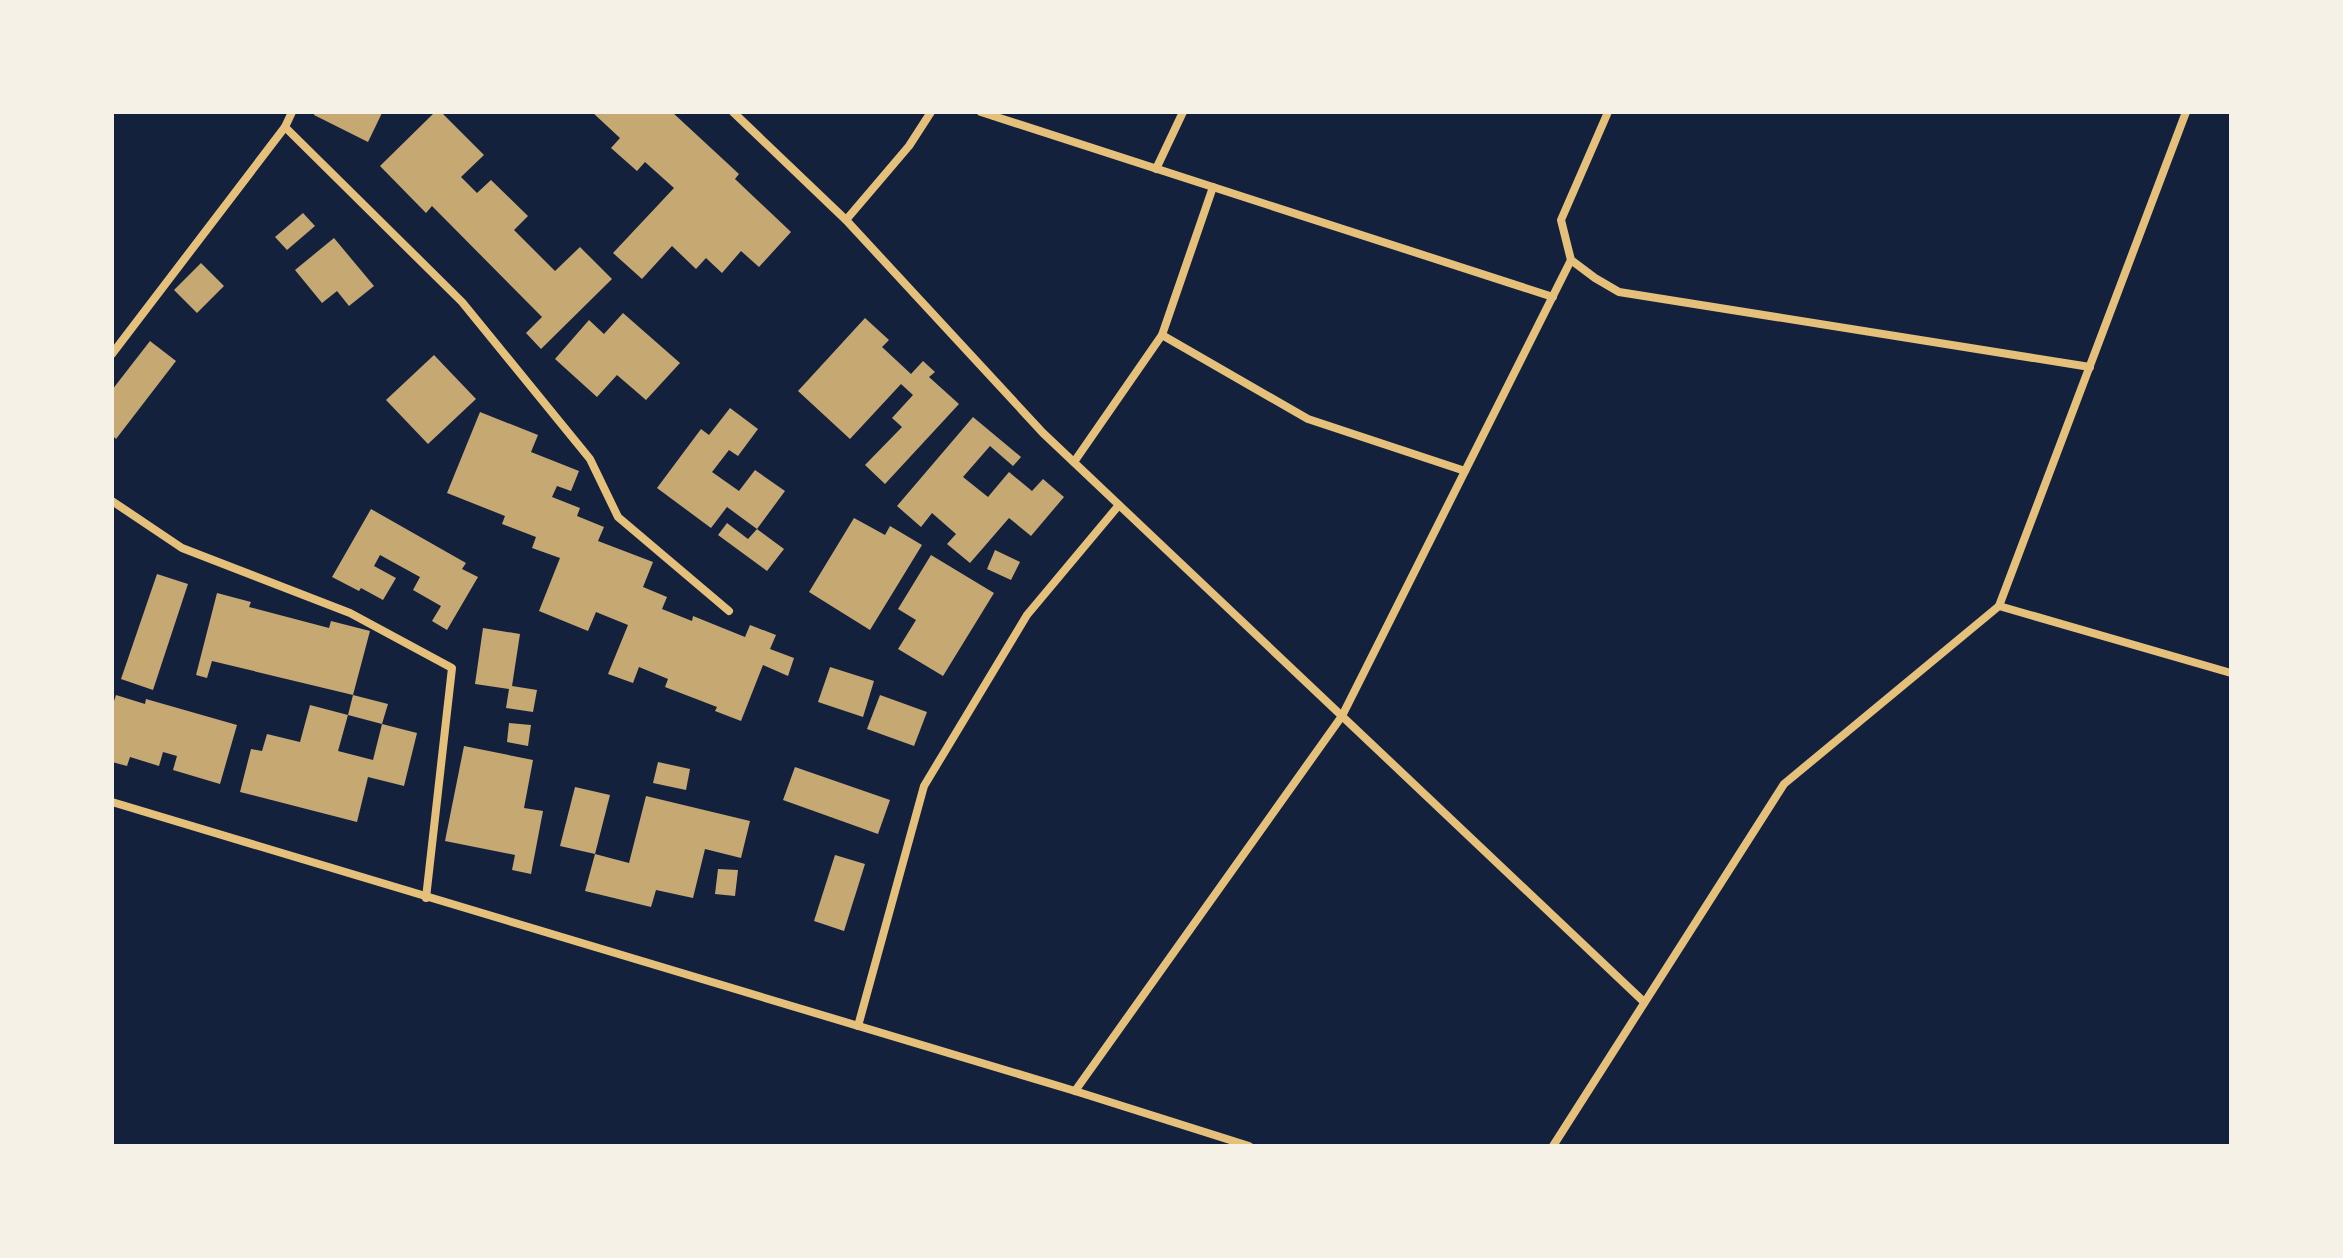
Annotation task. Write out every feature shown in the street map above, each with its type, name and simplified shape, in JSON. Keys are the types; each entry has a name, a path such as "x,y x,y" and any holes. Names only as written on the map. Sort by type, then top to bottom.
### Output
{"street":[{"path":"112,354 285,127 292,112"},
{"path":"733,112 846,220 1043,433 1643,1001"},
{"path":"846,220 909,146 931,112"},
{"path":"981,112 1553,297"},
{"path":"1156,169 1183,112"},
{"path":"1608,112 1561,220 1571,260 1619,292 2090,367"},
{"path":"1553,1146 1784,784 1999,606 2186,112"},
{"path":"285,127 462,302 590,459 618,517 729,611"},
{"path":"1074,462 1162,335 1213,187"},
{"path":"1075,1091 1342,716 1571,260"},
{"path":"1162,335 1308,419 1465,471"},
{"path":"112,501 182,548 350,613 452,668 426,898"},
{"path":"858,1026 924,786 1027,615 1119,505"},
{"path":"1999,606 2231,673"},
{"path":"112,802 1249,1146"}],"building":[{"path":"315,112 382,113 368,142 314,115"},
{"path":"435,112 441,112 484,155 461,177 477,193 491,180 528,216 514,230 555,271 580,247 612,279 541,349 526,333 542,317 432,206 426,213 380,166"},
{"path":"592,112 672,112 739,174 735,179 791,232 759,267 741,251 722,273 706,258 696,269 672,246 642,279 613,253 674,188 645,162 637,171 611,148 620,138"},
{"path":"303,213 315,226 287,250 275,237"},
{"path":"334,238 374,286 349,306 337,291 322,303 295,270"},
{"path":"201,263 224,286 197,313 174,290"},
{"path":"623,313 680,363 646,400 617,375 597,397 555,359 589,320 604,334"},
{"path":"865,318 889,340 882,347 911,374 923,361 935,372 929,377 959,404 885,484 865,465 902,427 892,418 913,395 901,384 850,439 798,391"},
{"path":"150,341 176,361 116,439 112,435 112,390"},
{"path":"434,355 476,399 428,444 386,400"},
{"path":"730,408 758,429 738,456 729,450 712,472 739,491 755,470 785,491 757,529 727,507 711,528 657,488 701,429 709,435"},
{"path":"480,412 538,435 531,452 579,471 571,491 557,486 552,497 580,508 577,516 604,527 598,541 653,562 643,587 667,597 662,609 692,621 693,616 745,637 750,625 776,635 770,649 794,658 788,676 763,665 741,721 715,711 717,707 665,687 668,679 639,667 633,683 608,674 628,625 596,612 588,631 539,611 560,558 532,548 536,537 502,524 505,516 447,493"},
{"path":"973,417 1021,457 1013,466 990,446 963,477 988,497 1009,472 1032,491 1043,479 1064,497 1031,536 1009,518 970,563 947,544 956,534 932,513 921,527 897,506"},
{"path":"371,509 466,563 462,569 478,577 447,630 432,621 441,606 413,590 420,577 380,555 374,566 396,578 383,600 332,577"},
{"path":"854,518 885,535 890,526 922,545 870,630 809,592"},
{"path":"727,523 748,539 757,529 784,549 767,571 718,535"},
{"path":"995,550 1020,562 1011,580 987,569"},
{"path":"931,555 994,593 943,676 898,649 916,620 898,609"},
{"path":"157,574 188,584 153,690 121,679"},
{"path":"217,593 251,602 249,607 329,628 331,621 370,631 353,695 212,661 207,678 196,675"},
{"path":"483,628 520,634 512,686 537,690 533,712 506,708 509,689 475,684"},
{"path":"830,667 874,681 863,717 818,702"},
{"path":"116,695 145,704 146,699 237,725 220,784 173,770 177,756 163,752 159,766 130,757 127,766 112,762 112,707"},
{"path":"353,695 388,704 382,724 348,715"},
{"path":"880,695 927,712 914,746 867,729"},
{"path":"310,705 348,715 338,751 373,760 382,724 417,733 404,786 368,777 357,822 240,792 251,749 262,751 267,734 300,742"},
{"path":"509,723 531,725 528,746 507,742"},
{"path":"464,746 533,760 524,808 543,811 531,874 512,870 515,855 445,841"},
{"path":"658,762 690,769 686,790 653,783"},
{"path":"795,767 890,800 878,834 783,800"},
{"path":"575,787 610,795 595,854 560,846"},
{"path":"646,796 750,821 741,858 705,849 693,898 656,890 651,907 585,891 595,854 629,863"},
{"path":"835,855 865,864 844,931 814,921"},
{"path":"718,869 738,870 735,896 715,894"}]}
